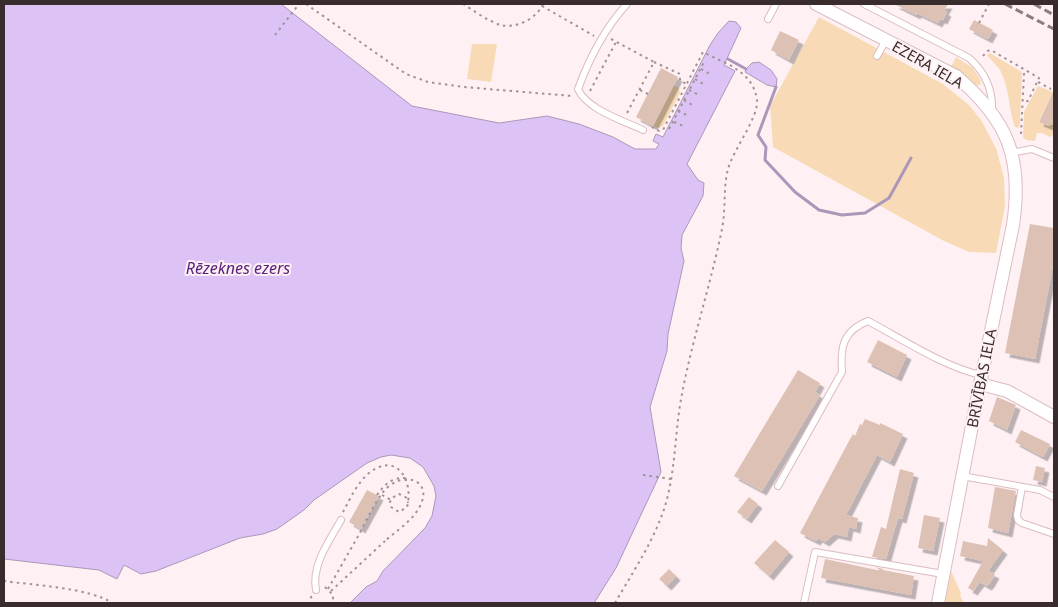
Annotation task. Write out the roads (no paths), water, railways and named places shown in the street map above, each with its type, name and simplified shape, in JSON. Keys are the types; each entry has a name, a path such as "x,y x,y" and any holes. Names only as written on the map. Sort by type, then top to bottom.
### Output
{"street":[{"name":"EZERA IELA","path":"816,4 834,8 886,40 956,76 976,92 992,112 1004,132 1011,153"},
{"name":"BRĪVĪBAS IELA","path":"938,603 1013,225 1017,200 1015,170 1011,153"},
{"path":"981,379 1054,417"}],"lane":[{"path":"627,4 616,16 603,38 583,75 578,89 582,97 598,108 643,130"},
{"path":"768,19 776,4"},
{"path":"864,4 970,58 981,68 988,83 993,98 992,112"},
{"path":"877,56 886,40"},
{"path":"1011,153 1032,149 1054,158"},
{"path":"778,486 842,372 840,355 848,333 858,325 868,321 924,352 981,379"},
{"path":"962,476 1040,490 1054,497"},
{"path":"1022,486 1017,515 1018,520 1054,534"},
{"path":"316,590 318,566 341,520"},
{"path":"804,603 815,552 943,574"}],"water":[{"name":"Rēzeknes ezers","path":"4,4 281,4 412,106 499,123 547,116 579,124 613,137 635,149 656,149 659,144 653,141 656,134 663,137 710,45 729,21 736,22 741,28 724,65 735,71 687,164 698,180 704,183 703,196 682,235 681,248 684,261 668,334 667,351 650,407 661,472 616,568 594,603 350,603 366,587 377,581 383,571 425,528 432,516 436,496 434,486 423,467 410,458 391,455 367,463 314,500 304,510 277,529 263,534 240,538 156,571 141,574 124,565 117,579 99,570 4,559"},
{"path":"759,62 771,70 777,79 776,87 767,85 745,72 752,63"}],"waterway":[{"path":"728,59 746,69"},
{"path":"776,87 758,135 766,147 765,160 795,192 819,210 842,215 865,213 889,198 911,158"}],"railway":[{"path":"1005,4 1054,29"},
{"path":"1034,4 1054,15"}]}
